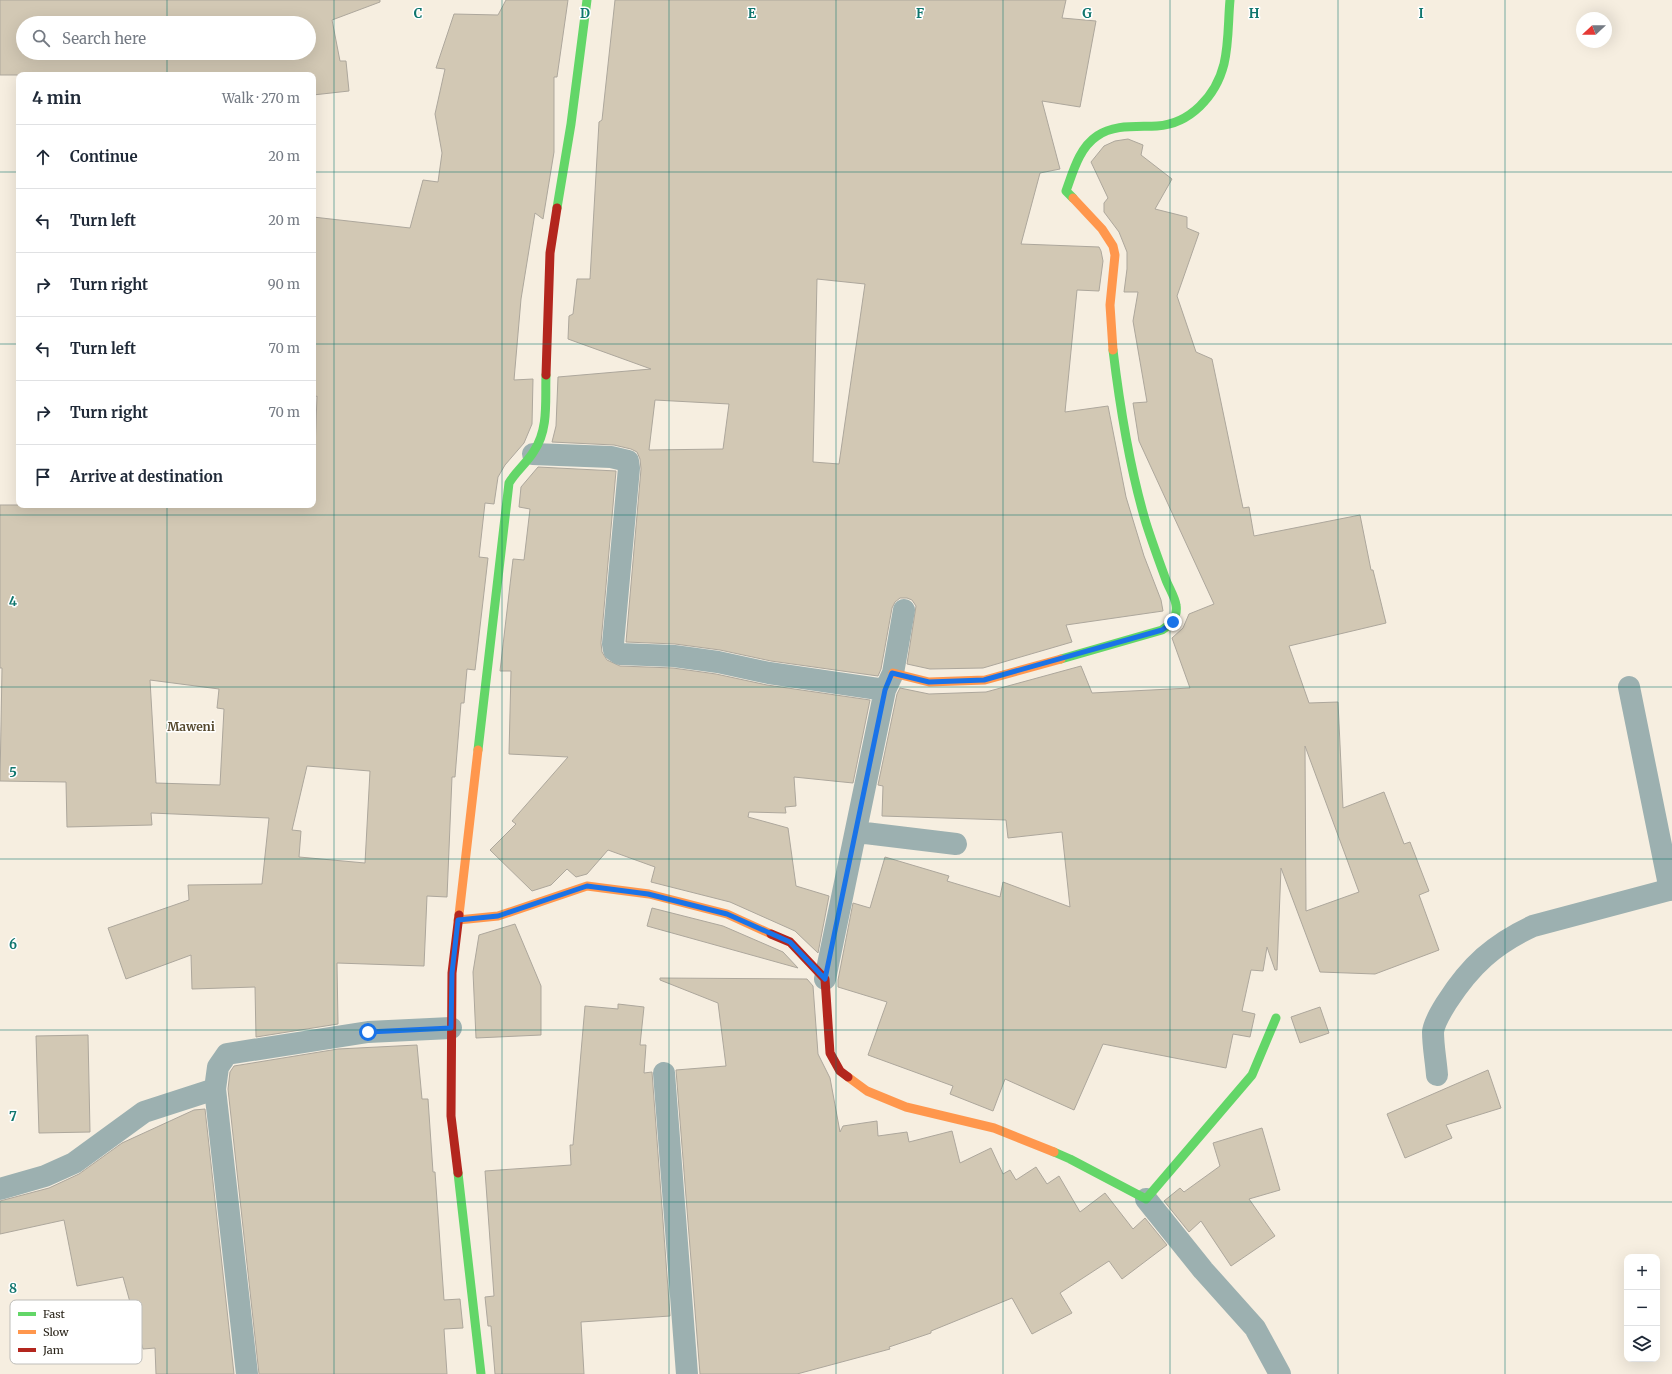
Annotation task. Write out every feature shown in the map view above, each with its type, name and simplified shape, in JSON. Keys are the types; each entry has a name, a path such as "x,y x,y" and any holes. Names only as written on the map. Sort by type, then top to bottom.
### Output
{"street":[{"path":"481,1374 451,1116 452,973 509,483 520,465 533,454 539,443 544,426 550,253 571,124 587,0"},
{"path":"533,454 610,457 628,461 629,468 614,644 614,650 620,654 674,656 769,673 889,682 984,680 1162,630 1173,622 1177,610 1175,600 1142,513 1130,458 1118,383 1110,310 1115,255 1111,244 1097,223 1066,191 1079,159 1088,145 1098,136 1124,127 1163,126 1184,120 1196,112 1210,94 1224,65 1230,0"},
{"path":"904,610 825,979 830,1053 840,1070 867,1091 906,1107 994,1128 1070,1159 1146,1200 1203,1270 1254,1328 1280,1374"},
{"path":"1437,1075 1433,1031 1441,1012 1451,996 1466,974 1483,957 1511,936 1533,926 1671,890 1629,687"},
{"path":"857,832 956,844"},
{"path":"458,920 498,916 587,886 648,894 727,914 790,942 825,979"},
{"path":"1146,1200 1252,1075 1276,1018"},
{"path":"247,1374 215,1089 218,1067 227,1054 368,1032 451,1028"},
{"path":"664,1073 687,1374"},
{"path":"0,1189 45,1176 74,1163 144,1112 215,1089"}],"building":[{"path":"0,0 380,0 380,2 332,20 340,61 346,61 349,91 316,95 316,72 16,72 16,75 0,75"},
{"path":"506,0 568,0 557,77 554,77 554,152 543,219 535,213 521,299 514,380 533,379 532,424 524,443 505,465 498,477 494,504 485,503 479,557 488,558 475,670 467,669 464,703 461,703 455,777 452,777 447,897 427,896 424,966 337,963 338,1024 256,1037 255,987 192,989 191,955 126,979 108,928 189,900 188,885 262,884 269,818 151,813 152,825 67,827 66,782 0,781 2,668 0,668 0,505 16,505 16,508 316,508 316,217 410,228 423,180 438,182 442,153 435,114 445,69 436,68 454,14 498,15","holes":["150,680 219,689 217,708 224,709 220,785 156,783","307,766 370,771 365,863 299,857 301,831 292,830"]},
{"path":"615,0 1066,0 1062,18 1096,21 1080,107 1042,101 1060,169 1040,173 1021,244 1099,247 1101,251 1103,261 1099,291 1077,290 1065,412 1108,406 1126,497 1144,556 1161,600 1163,611 1066,625 1072,642 983,668 930,669 907,664 916,606 912,600 900,598 895,602 892,608 881,669 878,676 771,661 720,650 675,644 626,642 641,469 640,459 637,452 614,445 552,442 556,426 558,377 651,369 568,339 569,316 573,314 577,279 590,279 599,122 602,120","holes":["817,279 865,284 839,464 813,462","655,400 729,404 723,449 649,450"]},
{"path":"1128,139 1143,145 1141,155 1172,179 1155,209 1187,217 1187,228 1199,233 1177,296 1196,352 1212,359 1243,508 1249,507 1254,536 1360,515 1371,570 1373,570 1386,623 1289,646 1309,703 1338,702 1343,808 1384,792 1404,844 1410,842 1429,891 1419,895 1439,950 1375,974 1320,972 1281,868 1277,970 1275,970 1267,947 1263,971 1251,970 1242,1011 1255,1014 1250,1037 1233,1034 1226,1068 1103,1044 1074,1110 1005,1079 993,1111 950,1094 953,1086 868,1055 887,1002 838,987 838,980 853,903 870,908 885,857 949,876 947,881 1000,897 1003,882 1070,907 1062,832 1008,838 1006,820 882,816 883,786 878,785 897,694 900,688 929,694 986,692 1081,666 1092,693 1190,688 1172,638 1183,628 1189,614 1214,604 1139,441 1133,403 1147,402 1133,321 1138,292 1124,292 1127,269 1127,252 1119,232 1104,212 1104,203 1108,198 1091,162 1104,146 1115,141","holes":["1305,746 1359,892 1306,911"]},
{"path":"538,467 616,471 601,643 602,652 607,660 620,666 673,668 716,674 767,685 870,700 853,783 794,777 796,806 785,807 786,813 749,812 748,817 788,828 796,886 829,896 818,953 795,931 730,902 651,882 655,867 608,850 587,874 576,877 567,869 551,885 532,891 490,850 516,824 512,821 568,757 509,754 511,671 500,671 513,559 524,560 530,509 519,507 521,487"},
{"path":"652,908 723,926 783,952 798,968 647,926"},
{"path":"515,924 541,986 541,1035 476,1038 473,972 479,935"},
{"path":"660,978 807,979 813,986 818,1054 830,1078 840,1132 843,1126 877,1121 878,1136 907,1132 909,1142 952,1131 960,1163 991,1148 1003,1174 1010,1170 1016,1180 1036,1167 1047,1184 1059,1176 1080,1212 1105,1193 1133,1229 1145,1218 1167,1245 1122,1279 1109,1261 1060,1293 1072,1313 1032,1334 1012,1298 931,1331 931,1333 889,1347 890,1349 797,1374 700,1374 676,1070 726,1066 718,1003 660,980"},
{"path":"618,1004 644,1007 640,1045 646,1045 644,1073 652,1072 670,1316 581,1322 584,1374 495,1374 491,1326 488,1326 485,1297 494,1296 485,1171 571,1165 570,1145 573,1145 585,1006 618,1009"},
{"path":"1320,1007 1329,1033 1300,1043 1291,1017"},
{"path":"88,1035 90,1132 39,1133 36,1036"},
{"path":"417,1045 422,1099 428,1099 444,1300 460,1299 463,1328 444,1329 447,1374 259,1374 228,1089 230,1072 234,1066 338,1049"},
{"path":"1488,1070 1501,1108 1446,1125 1452,1138 1405,1158 1387,1114"},
{"path":"205,1109 234,1374 156,1374 155,1348 143,1349 142,1345 142,1300 129,1300 123,1277 77,1286 64,1220 0,1234 0,1201 49,1188 79,1174 122,1143 194,1110"},
{"path":"1262,1128 1280,1190 1249,1199 1275,1236 1231,1266 1201,1221 1189,1232 1164,1201 1180,1188 1184,1192 1220,1166 1213,1143"}],"traffic: fast":[{"path":"557,208 571,124 587,0"},
{"path":"1073,198 1066,191 1074,168 1086,147 1097,136 1104,132 1118,128 1169,124 1191,114 1208,97 1220,76 1226,56 1230,0"},
{"path":"1061,659 1162,630 1171,623 1176,613 1175,602 1146,523 1140,502 1122,415 1113,350"},
{"path":"478,750 509,483 531,455 539,442 544,424 546,375"},
{"path":"1054,1152 1146,1199 1252,1075 1276,1018"},
{"path":"458,1173 481,1374"}],"traffic: slow":[{"path":"1073,198 1102,229 1113,246 1115,255 1110,305 1113,350"},
{"path":"893,673 929,682 985,680 1061,659"},
{"path":"459,915 478,750"},
{"path":"458,920 498,916 587,886 649,894 727,914 771,934"},
{"path":"848,1077 867,1091 906,1107 994,1128 1054,1152"}],"traffic: jam":[{"path":"546,375 550,253 557,208"},
{"path":"458,1173 451,1116 452,973 459,915"},
{"path":"771,934 790,942 825,979 830,1053 840,1071 848,1077"}],"district":[{"name":"Maweni","path":"191,727"}],"route":[{"path":"368,1032 451,1028 452,973 458,920 498,916 587,886 648,894 727,914 790,942 825,979 857,832 885,690 892,673 929,682 984,680 1162,630 1173,622"}]}
